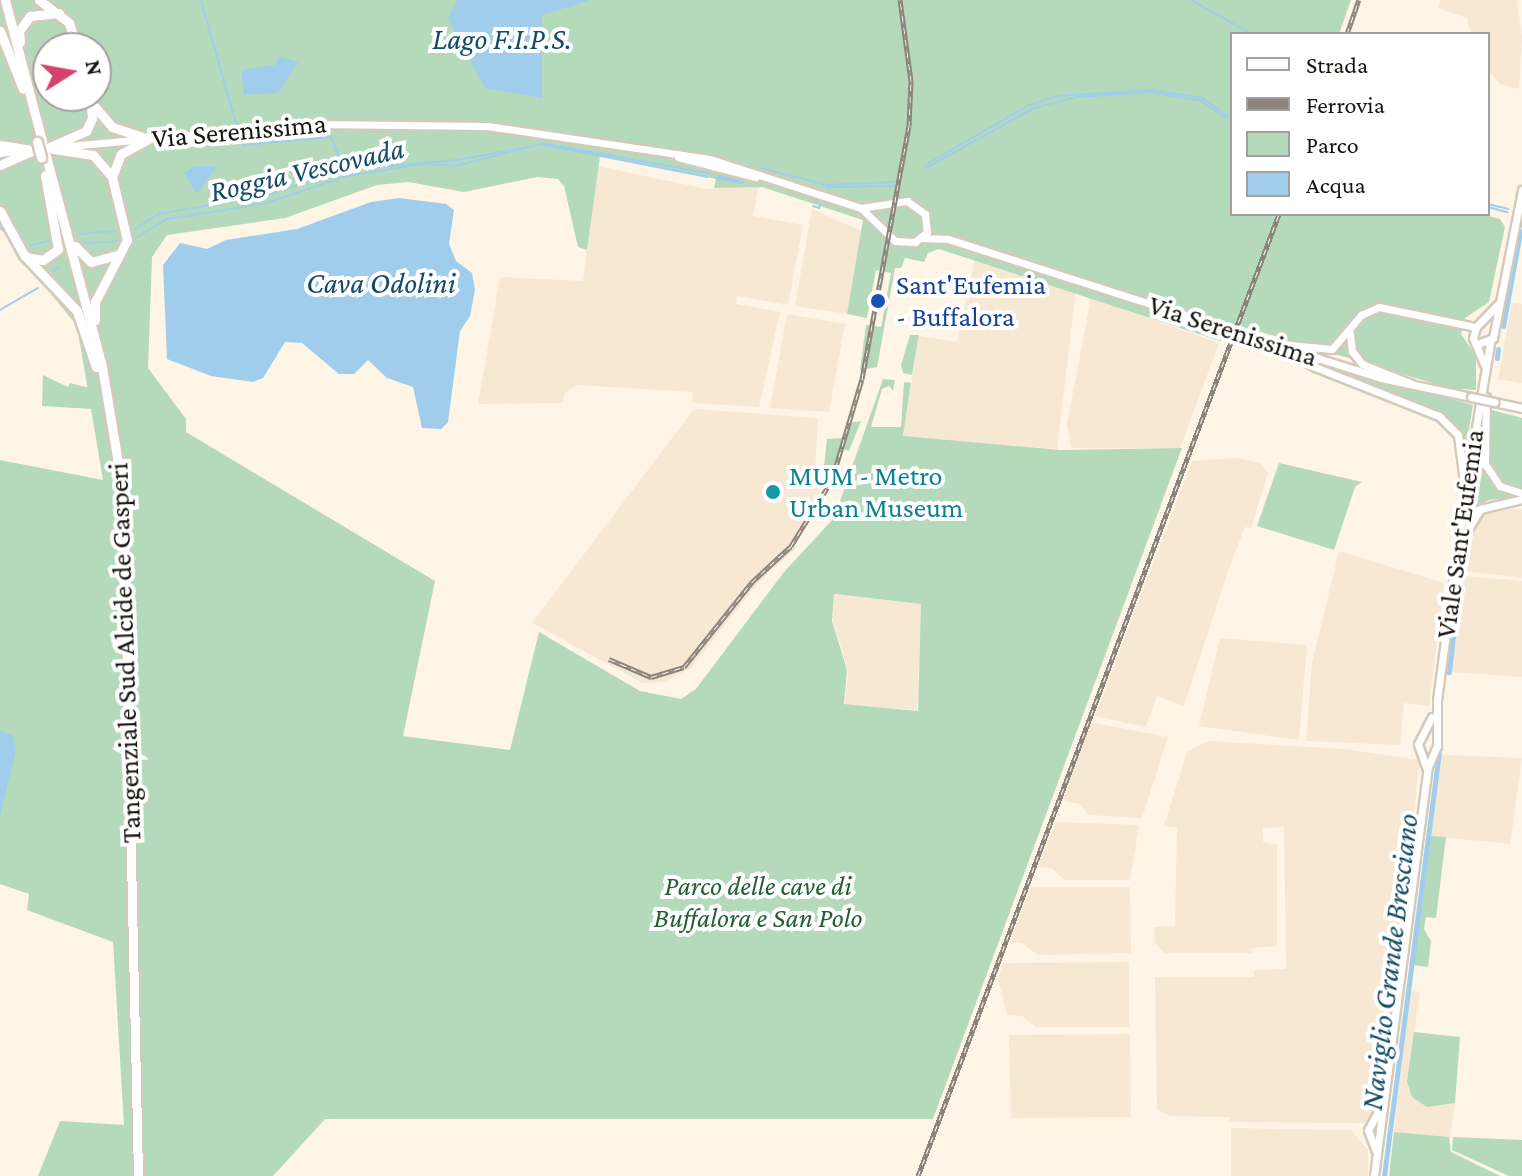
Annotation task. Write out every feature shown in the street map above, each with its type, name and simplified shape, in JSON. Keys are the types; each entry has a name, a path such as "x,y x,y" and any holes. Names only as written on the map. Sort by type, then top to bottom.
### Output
{"highway":[{"name":"Tangenziale Sud Alcide de Gasperi","path":"5,0 26,92"},
{"path":"39,0 59,13 69,23 72,32"},
{"name":"Tangenziale Sud Alcide de Gasperi","path":"0,4 57,197 109,398 126,528 135,1176"},
{"path":"26,92 19,31 35,13 59,13"},
{"path":"0,31 26,92"},
{"path":"0,165 86,131 89,112"},
{"path":"100,112 112,127 148,139"},
{"path":"112,177 121,154 148,139"},
{"path":"0,145 93,155 112,177 126,232 121,253 94,309 105,382"},
{"name":"Tangenziale Sud Alcide de Gasperi","path":"41,149 45,175 96,367 105,382 120,528 135,1176"},
{"path":"24,255 43,260 58,249 45,175"},
{"path":"57,197 82,257 99,263 121,253"},
{"path":"0,211 24,255 77,311 96,367"}],"main road":[{"name":"Via Serenissima","path":"0,153 303,124 423,123 560,135 741,168 861,208 907,201 923,210 929,224 948,239"},
{"name":"Via Serenissima","path":"669,153 772,180"},
{"path":"713,167 741,168"},
{"path":"1268,343 1326,351 1350,333 1361,315 1379,307 1493,330 1522,190"},
{"path":"874,222 878,206"},
{"name":"Via Serenissima","path":"861,208 895,241 948,239 1268,343 1415,387 1522,408"},
{"path":"921,238 929,224"},
{"path":"1472,336 1499,303"},
{"path":"1453,323 1478,344 1490,343"},
{"name":"Viale Sant'Eufemia","path":"1427,754 1436,748 1437,700 1464,495 1493,330"},
{"path":"1350,333 1352,351 1362,364 1415,387"},
{"name":"Viale Sant'Eufemia","path":"1478,344 1485,371"},
{"path":"1287,349 1315,367 1439,416 1458,435 1462,449 1464,495"},
{"path":"1485,371 1485,464 1500,486 1522,496"},
{"path":"1458,550 1475,514 1500,501 1522,496"},
{"name":"Viale Sant'Eufemia","path":"1427,754 1418,747 1437,700"},
{"path":"1423,737 1434,739"},
{"name":"Viale Sant'Eufemia","path":"1374,1176 1390,1070 1427,754"},
{"name":"Viale Sant'Eufemia","path":"1372,1137 1368,1128 1374,1123 1390,1070"},
{"path":"1374,1123 1381,1131 1372,1137 1377,1153"}],"shaded area":[{"path":"1440,0 1517,0 1522,37 1519,89 1500,84 1490,73 1490,32 1470,32 1467,18 1438,8"},
{"path":"598,166 706,189 743,187 744,181 759,184 753,216 803,225 788,305 737,296 736,304 780,312 759,407 692,403 693,392 577,385 564,394 563,403 478,404 500,277 583,281"},
{"path":"812,209 862,231 847,314 795,306"},
{"path":"975,260 1076,291 1057,449 903,437 919,336 957,342"},
{"path":"1091,298 1219,343 1180,448 1071,448 1067,424"},
{"path":"1512,303 1522,304 1522,383 1498,379"},
{"path":"787,314 845,324 829,412 770,408"},
{"path":"694,409 818,418 815,470 831,471 791,543 796,548 758,583 691,668 664,682 643,683 532,623"},
{"path":"1236,458 1260,463 1268,473 1251,528 1245,527 1229,568 1184,706 1157,696 1146,727 1095,716 1192,461"},
{"path":"1502,508 1522,509 1522,578 1464,571 1470,528 1480,516"},
{"path":"1339,551 1444,583 1429,706 1404,703 1400,745 1306,741 1312,663"},
{"path":"1464,576 1522,581 1522,677 1452,672"},
{"path":"834,595 921,604 917,710 845,704 848,670 833,621"},
{"path":"1220,638 1307,645 1299,740 1199,726"},
{"path":"1089,722 1168,737 1142,818 1089,815 1080,804 1063,801"},
{"path":"1208,741 1343,749 1420,760 1382,1088 1376,1112 1364,1123 1229,1122 1229,1117 1170,1116 1157,1110 1155,977 1254,977 1254,970 1286,969 1284,827 1263,828 1263,842 1277,845 1277,946 1252,948 1251,953 1164,953 1155,943 1154,927 1175,926 1177,827 1164,826 1187,752"},
{"path":"1442,755 1522,758 1510,844 1431,836"},
{"path":"1056,822 1139,825 1130,880 1065,880 1051,868 1038,867"},
{"path":"1031,887 1130,887 1131,953 1038,955 1022,943 1010,942"},
{"path":"1129,962 1129,1027 1036,1027 1022,1016 1007,1015 998,979 1003,963"},
{"path":"1410,991 1420,992 1407,1081 1440,1102 1455,1103 1450,1137 1394,1132"},
{"path":"1130,1034 1131,1117 1011,1118 1009,1035"},
{"path":"1231,1128 1351,1130 1368,1150 1368,1176 1231,1176"}],"green space":[{"name":"Parco delle cave di Buffalora e San Polo","path":"0,0 1351,0 1340,32 1230,32 1230,216 1489,216 1500,219 1505,227 1489,302 1465,318 1461,334 1476,356 1476,390 1449,388 1248,328 1220,341 939,249 928,253 924,262 905,258 901,268 895,268 877,367 860,370 866,325 881,327 891,273 876,270 867,318 847,314 863,220 762,187 714,188 716,179 600,156 587,250 578,247 564,186 558,179 537,177 464,192 408,182 377,185 285,218 167,235 152,257 148,368 186,419 186,432 435,581 403,736 510,750 539,632 640,691 681,699 696,689 784,572 834,518 883,379 895,380 893,391 889,386 882,389 871,427 901,427 904,382 911,383 903,436 1061,450 1182,448 933,1119 325,1119 273,1176 38,1176 60,1121 124,1125 113,942 27,910 29,894 0,884 0,460 103,480 77,326 22,258 0,218","holes":["834,594 921,604 918,711 844,704 847,670 832,621"]},
{"path":"910,335 919,335 912,375 903,373 901,365"},
{"path":"1321,364 1473,405 1466,447 1453,424 1434,409"},
{"path":"43,375 68,387 70,383 89,388 93,409 42,406"},
{"path":"1488,409 1522,418 1522,490 1500,482 1488,461"},
{"path":"861,421 849,451 841,448 831,471 824,467 827,439 844,438 849,423"},
{"path":"1480,462 1492,484 1516,497 1489,500 1473,509"},
{"path":"1279,463 1362,482 1355,487 1334,550 1257,526"},
{"path":"1431,836 1446,837 1436,918 1426,917 1424,929 1431,941 1428,967 1413,965"},
{"path":"1414,1032 1460,1037 1455,1103 1427,1107 1412,1097 1407,1081"},
{"path":"1394,1132 1449,1137 1451,1152 1500,1176 1389,1176"},
{"path":"1453,1137 1522,1140 1522,1176 1509,1176 1452,1150"}],"water":[{"name":"Lago F.I.P.S.","path":"457,0 590,0 542,15 542,98 485,88 448,19"},
{"path":"279,57 298,62 278,93 244,95 241,70 275,65"},
{"path":"195,166 217,166 197,194 184,173"},
{"name":"Cava Odolini","path":"399,198 446,204 454,210 449,244 456,261 472,273 475,290 470,316 460,331 448,422 441,429 422,428 413,387 387,378 368,360 354,374 339,374 302,343 285,342 263,378 253,382 211,376 167,359 163,265 180,243 207,249 226,240 297,229 371,202"},
{"path":"0,731 13,736 16,750 0,816"}],"waterway":[{"path":"201,0 237,127"},
{"path":"1191,0 1247,32"},
{"name":"Roggia Vescovada","path":"925,165 1027,106 1056,96 1152,90 1202,98 1228,116"},
{"name":"Roggia Vescovada","path":"926,168 1034,108 1077,97 1151,92 1201,101 1226,118"},
{"path":"239,134 243,145 331,137 343,169"},
{"name":"Roggia Vescovada","path":"541,143 708,173"},
{"name":"Roggia Vescovada","path":"540,144 708,177"},
{"name":"Roggia Vescovada","path":"137,237 167,219 263,204 347,176 422,164 456,166 537,145"},
{"path":"135,229 158,214 265,196 343,170 458,160 524,148"},
{"name":"Roggia Vescovada","path":"760,168 827,185 895,182"},
{"name":"Roggia Vescovada","path":"718,176 743,182"},
{"name":"Roggia Vescovada","path":"716,178 743,183"},
{"name":"Roggia Vescovada","path":"827,187 895,186"},
{"name":"Roggia Vescovada","path":"813,206 819,208 821,203"},
{"name":"Roggia Vescovada","path":"1490,204 1508,209"},
{"name":"Roggia Vescovada","path":"1490,208 1507,212"},
{"name":"Naviglio Grande Bresciano","path":"1521,224 1522,220"},
{"path":"0,228 7,233"},
{"path":"80,234 114,231"},
{"name":"Naviglio Grande Bresciano","path":"1503,326 1520,232"},
{"path":"30,245 49,241"},
{"name":"Roggia Vescovada","path":"84,243 117,241"},
{"name":"Roggia Vescovada","path":"52,272 59,267"},
{"name":"Roggia Vescovada","path":"0,310 38,288"},
{"name":"Naviglio Grande Bresciano","path":"1497,358 1498,349"},
{"name":"Naviglio Grande Bresciano","path":"1470,505 1476,462"},
{"name":"Naviglio Grande Bresciano","path":"1449,672 1460,576"},
{"name":"Naviglio Grande Bresciano","path":"1384,1176 1439,754"}],"railway":[{"path":"609,659 651,677 684,667 752,582 791,546 832,480 862,379 909,126 911,81 900,0"},
{"path":"1348,32 1359,0"},
{"path":"918,1176 1278,216"}],"place":[{"name":"Sant'Eufemia - Buffalora","path":"878,301"},
{"name":"MUM - Metro Urban Museum","path":"773,492"}]}
